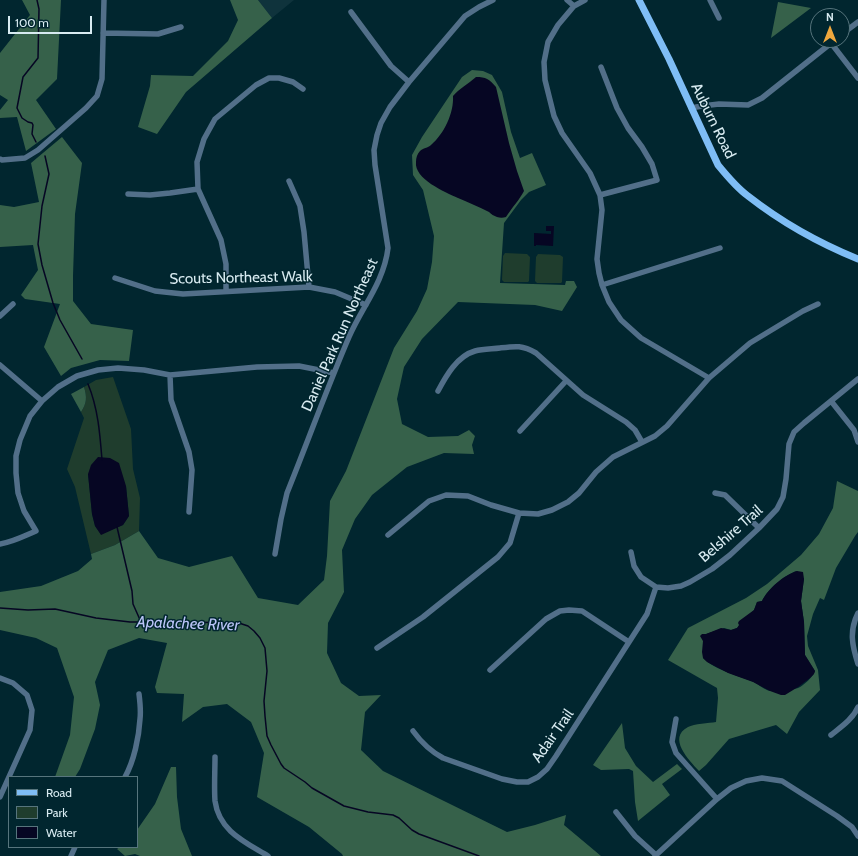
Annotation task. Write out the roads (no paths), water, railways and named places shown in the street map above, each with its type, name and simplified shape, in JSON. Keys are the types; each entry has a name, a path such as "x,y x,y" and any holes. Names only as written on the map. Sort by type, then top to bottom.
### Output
{"main road":[{"name":"Auburn Road","path":"638,0 669,59 718,165 726,175 747,196 776,215 807,234 858,259"}],"street":[{"path":"0,159 25,158 38,150 86,108 97,96 102,79 104,0"},
{"name":"Daniel Park Run Northeast","path":"275,554 287,493 350,335 381,277 386,259 388,248 375,165 374,150 376,135 390,107 409,82 465,16 493,0"},
{"path":"567,0 574,6"},
{"path":"585,0 574,6 558,24 548,42 544,62 544,80 554,116 562,133 590,173 600,195 602,210 597,259 602,285 609,302 621,320 641,338 709,378"},
{"path":"710,0 719,18"},
{"path":"351,12 391,66 409,82"},
{"path":"104,33 158,34 180,27"},
{"path":"691,108 718,104 748,104 762,98 825,48"},
{"path":"837,48 858,78"},
{"path":"600,195 658,180 652,164 628,128 617,108 601,66"},
{"path":"226,291 226,264 221,240 198,189 197,162 204,139 216,119 256,85 269,78 279,78 293,82 303,89"},
{"path":"289,180 300,206 309,287"},
{"path":"128,194 150,195 198,189"},
{"path":"602,285 720,248"},
{"name":"Scouts Northeast Walk","path":"115,278 155,291 183,294 309,287 335,292 366,305"},
{"path":"0,316 13,304"},
{"path":"388,535 429,501 446,495 468,496 518,513 538,514 552,510 568,502 579,493 596,472 613,457 655,436 667,426 709,378 750,343 803,311 818,304"},
{"path":"438,392 447,375 466,355 475,351 519,346 536,354 583,395 626,422 635,430 642,442"},
{"path":"0,365 42,401"},
{"path":"0,544 36,531 24,511 18,493 16,456 20,440 30,416 42,401 58,387 77,376 98,370 118,368 144,370 170,375 257,367 299,366 334,373"},
{"path":"170,375 171,400 189,452 192,470 189,512"},
{"name":"Belshire Trail","path":"656,587 668,588 681,586 690,582 712,569 730,555 759,528 777,509 783,497 789,444 794,432 858,379"},
{"path":"520,431 566,381"},
{"path":"831,401 854,430 858,442"},
{"path":"715,493 725,495 759,528"},
{"path":"376,648 423,617 498,557 510,543 518,513"},
{"path":"631,552 634,566 641,577 656,587"},
{"name":"Adair Trail","path":"413,731 426,746 443,758 502,779 517,782 528,782 538,777 556,756 630,642 647,614 656,587"},
{"path":"490,670 546,619 560,612 569,610 582,611 630,642"},
{"path":"858,613 854,624 852,639 858,664"},
{"path":"0,678 13,683 27,695 32,710 30,730 9,776"},
{"path":"126,776 136,748 140,718 139,694"},
{"path":"831,735 850,719 858,707"},
{"path":"676,719 672,742 676,753 717,799"},
{"path":"215,757 215,801 218,815 226,827 238,838 268,856"},
{"path":"616,812 635,836 656,855 731,788 746,781 762,778 782,781 852,827 858,836"},
{"path":"0,797 8,779"}],"water":[{"path":"476,77 487,79 496,87 509,143 524,191 504,218 496,217 489,212 431,184 420,174 417,168 416,161 418,153 430,146 436,140 447,123 452,109 453,96"},
{"path":"546,226 554,226 553,246 534,246 534,233 551,234 551,231 546,231"},
{"path":"98,457 110,458 119,463 126,486 129,516 123,525 101,535 95,526 92,514 88,474 91,465"},
{"path":"797,571 803,572 804,579 801,601 804,622 805,655 815,671 810,678 785,695 781,695 753,682 728,673 707,662 703,658 703,641 700,636 702,634 706,634 721,628 731,630 737,628 739,621 754,610 757,602 762,601 772,587 782,579"}],"waterway":[{"path":"36,142 32,134 32,123 22,118 17,108 23,77 38,58 39,9 37,0"},
{"path":"45,156 49,174 42,206 38,244 42,265 53,303 60,320 82,359"},
{"path":"88,384 96,412 102,460"},
{"path":"117,527 132,591 133,604 141,622"},
{"name":"Apalachee River","path":"0,608 28,610 55,609 96,618 130,622 239,623 248,626 260,638 265,648 267,671 264,701 267,736 284,768 312,788 344,806 368,812 393,815 419,834 479,856"}]}
